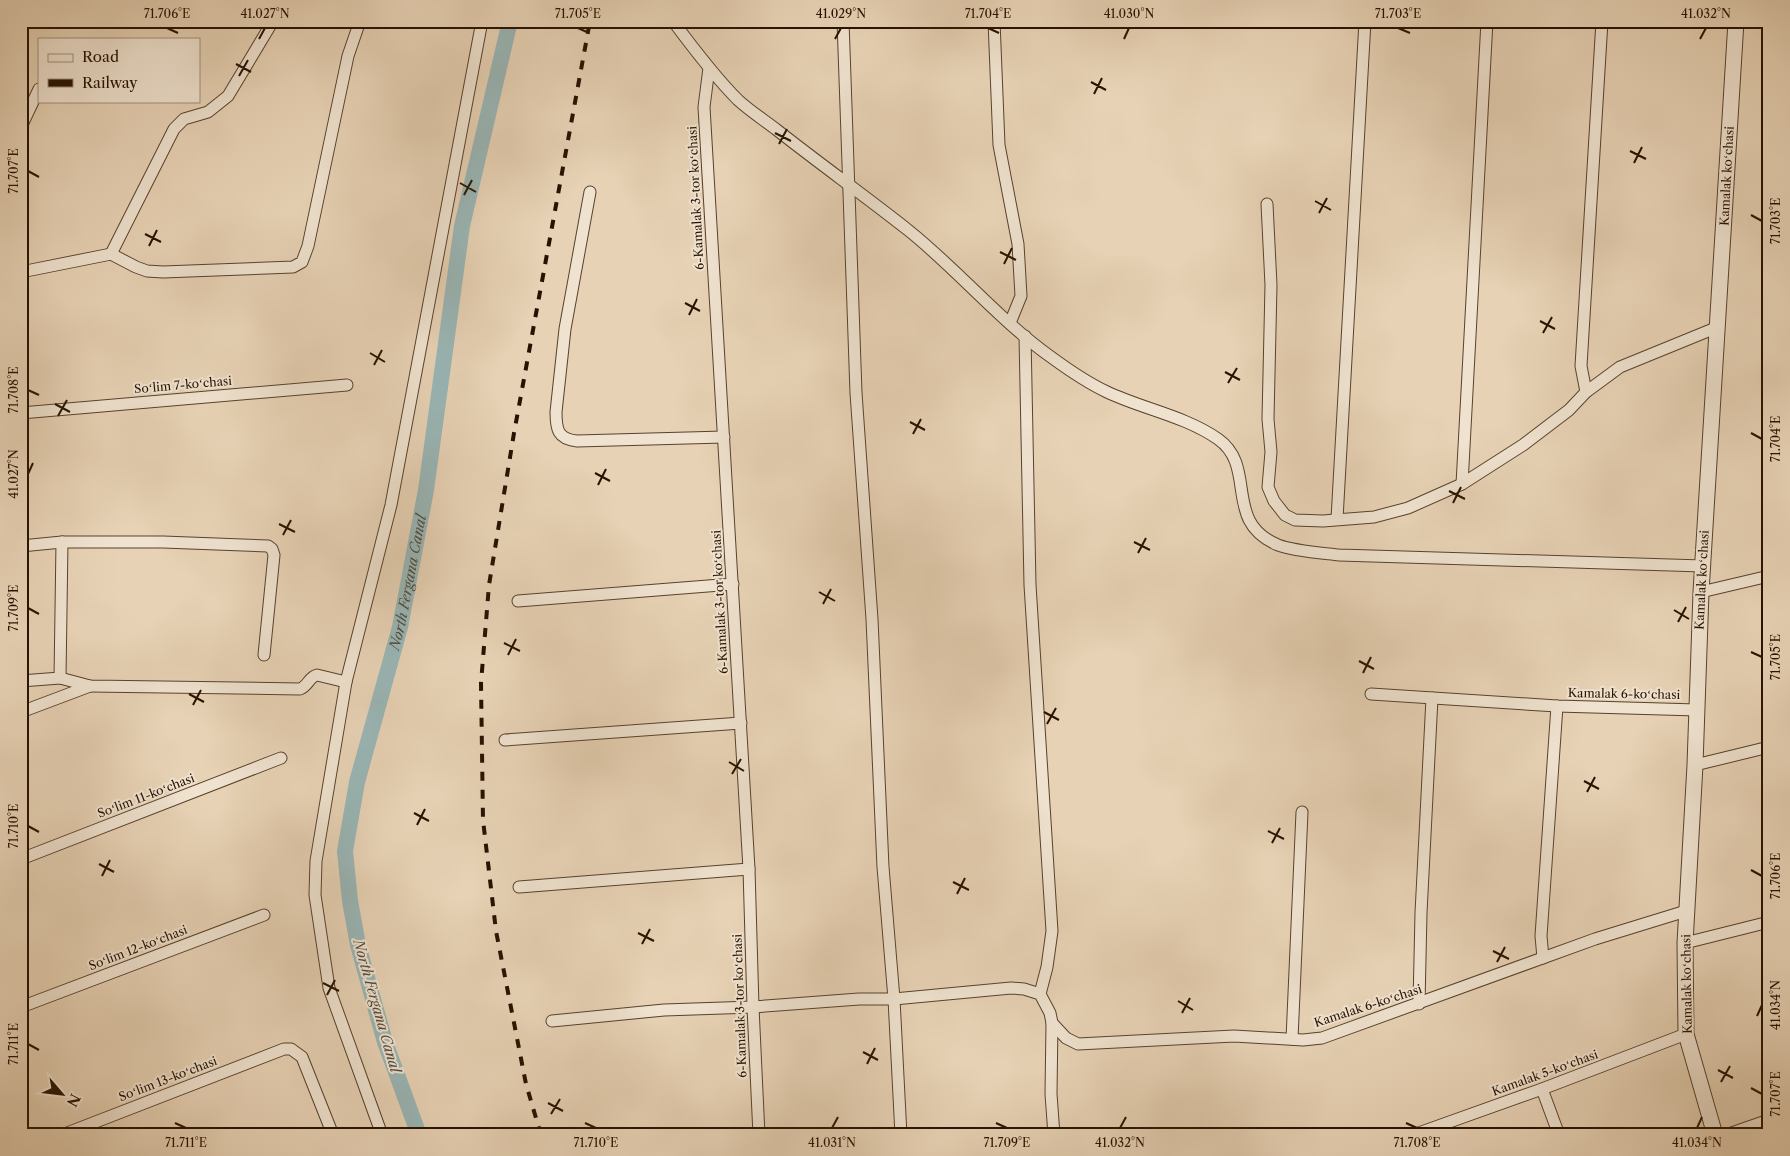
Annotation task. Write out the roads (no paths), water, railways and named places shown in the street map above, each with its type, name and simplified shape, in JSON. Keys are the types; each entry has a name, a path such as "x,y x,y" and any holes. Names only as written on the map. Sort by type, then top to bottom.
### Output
{"street":[{"path":"111,254 174,129 184,119 208,112 228,96 273,21"},
{"path":"21,272 111,254 136,268 163,272 293,267 302,262 308,246 348,56 360,21"},
{"path":"382,1135 329,988 316,896 316,861 346,682 391,505 482,21"},
{"path":"673,21 709,68 738,100 909,231 1050,357 1106,392 1204,431 1230,449 1237,464 1243,506 1248,521 1267,540 1280,546 1339,555 1703,566"},
{"path":"843,21 856,393 872,618 883,867 894,999 901,1135"},
{"path":"994,21 1000,146 1018,244 1021,296 1010,323"},
{"path":"1337,519 1365,21"},
{"path":"1462,484 1487,21"},
{"path":"1586,392 1581,366 1602,21"},
{"name":"Kamalak koʻchasi","path":"1715,1135 1686,1034 1685,943 1701,592 1736,21"},
{"name":"6-Kamalak 3-tor koʻchasi","path":"709,68 704,108 749,869 759,1135"},
{"path":"21,127 38,91"},
{"path":"590,192 565,329 556,412 558,432 570,440 577,441 724,436"},
{"path":"1267,204 1271,285 1268,419 1271,452 1268,486 1274,501 1285,515 1295,520 1323,521 1374,517 1408,508 1462,484 1569,410 1586,392 1620,367 1718,327"},
{"path":"1025,336 1030,585 1052,931 1047,967 1040,994 1050,1013 1052,1023 1051,1094 1054,1135"},
{"name":"Soʻlim 7-koʻchasi","path":"21,413 347,385"},
{"path":"21,546 62,542 163,542 268,546 272,549 274,555 264,655"},
{"path":"60,678 62,542"},
{"path":"1701,592 1769,576"},
{"path":"518,601 733,584"},
{"path":"21,681 60,678 90,686 300,689 313,676 317,675 346,682"},
{"path":"21,712 90,686"},
{"name":"Kamalak 6-koʻchasi","path":"1371,694 1557,706 1697,710"},
{"path":"1419,1004 1421,912 1432,698"},
{"path":"1542,958 1557,706"},
{"path":"505,740 741,723"},
{"path":"1694,765 1769,747"},
{"name":"Soʻlim 11-koʻchasi","path":"21,859 280,758"},
{"path":"1292,1039 1302,812"},
{"path":"519,887 749,869"},
{"name":"Kamalak 6-koʻchasi","path":"1052,1023 1066,1038 1078,1044 1234,1036 1292,1039 1322,1038 1595,939 1686,911"},
{"name":"Soʻlim 12-koʻchasi","path":"21,1007 264,915"},
{"path":"1685,943 1769,922"},
{"path":"552,1021 664,1010 894,999 1011,988 1024,989 1040,994"},
{"name":"Kamalak 5-koʻchasi","path":"1413,1135 1542,1089 1686,1034"},
{"name":"Soʻlim 13-koʻchasi","path":"62,1135 284,1049 291,1049 302,1057 333,1135"},
{"path":"1542,1089 1559,1135"},
{"path":"1726,1135 1769,1120"}],"waterway":[{"name":"North Fergana Canal","path":"419,1135 385,1042 358,945 350,901 345,851 357,782 400,627 426,490 462,226 510,21"}],"railway":[{"path":"541,1135 526,1084 496,931 483,820 481,683 489,585 514,433 590,21"}]}
